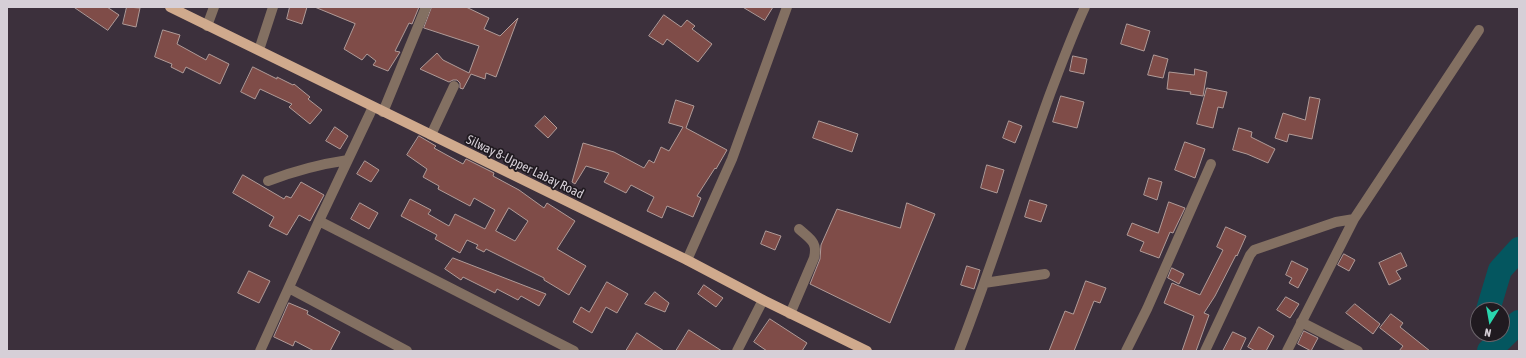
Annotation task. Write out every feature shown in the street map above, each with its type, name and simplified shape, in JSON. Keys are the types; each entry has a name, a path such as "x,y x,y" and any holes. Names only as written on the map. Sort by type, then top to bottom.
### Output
{"main road":[{"name":"Silway 8-Upper Labay Road","path":"170,7 687,260 790,314 867,351"}],"street":[{"path":"207,26 214,7"},
{"path":"259,50 273,7"},
{"path":"260,351 348,160 378,109 426,7"},
{"path":"687,260 732,159 788,7"},
{"path":"959,351 1035,136 1076,26 1085,7"},
{"path":"1287,351 1354,219 1479,30"},
{"path":"431,135 454,86"},
{"path":"268,181 286,174 348,160"},
{"path":"1126,351 1147,309 1211,164"},
{"path":"1206,351 1250,255 1254,250 1336,222 1354,219"},
{"path":"319,221 574,351"},
{"path":"790,314 816,250 815,245 810,238 799,229"},
{"path":"984,283 1045,274"},
{"path":"289,288 407,351"},
{"path":"737,351 763,300"},
{"path":"1301,322 1358,351"}],"building":[{"path":"74,7 107,7 119,15 108,30"},
{"path":"127,7 140,8 136,27 123,24"},
{"path":"290,7 307,7 302,24 287,19"},
{"path":"315,7 419,7 412,24 409,23 395,51 400,52 388,71 373,65 376,61 367,54 362,60 344,49 355,24"},
{"path":"432,7 466,7 489,18 484,29 500,36 518,18 496,77 486,73 485,79 471,74 463,89 460,88 460,83 457,80 449,82 420,69 437,53 443,60 469,73 479,46 424,28"},
{"path":"743,7 773,7 765,20"},
{"path":"664,15 681,27 687,20 695,26 692,29 712,44 698,62 667,39 663,45 649,36"},
{"path":"1127,24 1150,31 1144,51 1121,44"},
{"path":"163,30 180,35 177,44 206,60 209,54 229,64 220,84 186,67 183,73 171,67 172,64 155,57"},
{"path":"1154,55 1168,59 1163,78 1148,75"},
{"path":"1073,56 1087,59 1084,74 1070,71"},
{"path":"253,67 277,79 277,77 293,85 294,84 310,97 308,99 322,110 310,124 289,107 292,104 260,89 255,99 241,92"},
{"path":"1195,69 1207,72 1203,96 1190,94 1191,92 1167,89 1169,72 1194,75"},
{"path":"1207,88 1227,92 1223,108 1218,107 1213,128 1197,124"},
{"path":"1061,96 1084,102 1077,128 1053,122"},
{"path":"1310,97 1320,99 1312,139 1289,134 1287,142 1275,138 1283,113 1305,120"},
{"path":"676,100 694,106 686,128 727,150 697,196 701,198 693,217 667,206 662,218 647,211 654,197 631,185 626,193 604,182 609,173 586,166 575,184 572,182 583,143 614,152 644,168 649,160 654,163 661,147 669,151 683,127 669,123"},
{"path":"545,116 557,128 548,138 535,126"},
{"path":"819,121 858,134 852,152 813,138"},
{"path":"1009,121 1022,126 1015,143 1003,138"},
{"path":"335,127 348,136 340,149 326,141"},
{"path":"1239,128 1252,132 1251,137 1275,149 1268,163 1233,150"},
{"path":"419,136 436,146 434,148 463,164 466,159 494,173 493,176 519,190 544,208 547,203 575,221 557,249 586,266 569,295 544,280 544,278 486,249 484,252 476,248 478,245 467,240 460,253 435,239 437,235 401,216 410,199 431,210 428,214 449,226 455,214 485,229 495,210 474,198 470,206 438,189 439,186 423,177 427,169 407,155","holes":["509,208 528,221 515,241 496,231"]},
{"path":"1185,142 1205,149 1195,178 1175,170"},
{"path":"365,161 379,170 371,182 357,174"},
{"path":"987,165 1004,170 997,193 981,188"},
{"path":"243,175 284,199 286,196 291,198 301,182 324,195 310,221 299,215 287,235 269,226 274,217 233,193"},
{"path":"1149,178 1162,182 1157,200 1144,195"},
{"path":"1030,200 1047,205 1041,222 1025,217"},
{"path":"1169,202 1185,208 1173,233 1170,232 1159,258 1140,251 1144,242 1127,235 1132,223 1158,233"},
{"path":"360,203 378,213 369,229 351,219"},
{"path":"907,203 935,214 890,323 810,284 820,259 821,245 837,209 900,228"},
{"path":"1226,227 1246,236 1237,256 1236,255 1215,296 1204,313 1209,315 1196,351 1182,351 1194,316 1164,303 1172,283 1200,295 1223,250 1217,247"},
{"path":"766,231 781,236 775,250 761,244"},
{"path":"1401,253 1407,266 1396,271 1401,279 1389,285 1379,263"},
{"path":"1344,254 1355,260 1349,271 1338,265"},
{"path":"453,258 546,294 539,306 521,296 518,300 497,289 495,293 463,277 461,280 445,269"},
{"path":"1292,261 1308,269 1298,288 1289,283 1292,278 1286,275"},
{"path":"967,266 980,270 974,289 961,285"},
{"path":"1172,268 1184,274 1179,284 1168,278"},
{"path":"249,271 270,281 259,303 238,293"},
{"path":"1086,281 1106,288 1100,303 1094,301 1074,351 1049,351 1065,311 1073,314"},
{"path":"607,282 628,294 617,313 606,307 592,333 573,322 581,307 589,312"},
{"path":"704,285 723,298 716,307 698,294"},
{"path":"655,292 669,303 665,312 645,304"},
{"path":"1286,297 1299,304 1290,318 1277,310"},
{"path":"289,303 308,311 307,314 340,332 330,351 314,351 295,341 293,346 274,337"},
{"path":"1355,304 1380,324 1373,334 1346,313"},
{"path":"1391,314 1403,323 1400,327 1430,351 1399,351 1403,346 1380,328"},
{"path":"770,319 807,343 802,351 767,351 754,342"},
{"path":"1259,327 1274,336 1266,351 1255,351 1248,347"},
{"path":"689,330 722,351 676,351"},
{"path":"1304,331 1318,338 1311,351 1298,344"},
{"path":"1233,332 1246,338 1240,351 1223,351"},
{"path":"637,333 664,351 626,351"}],"waterway":[{"path":"1490,302 1500,270 1519,249"},
{"path":"1489,351 1519,322"}]}
